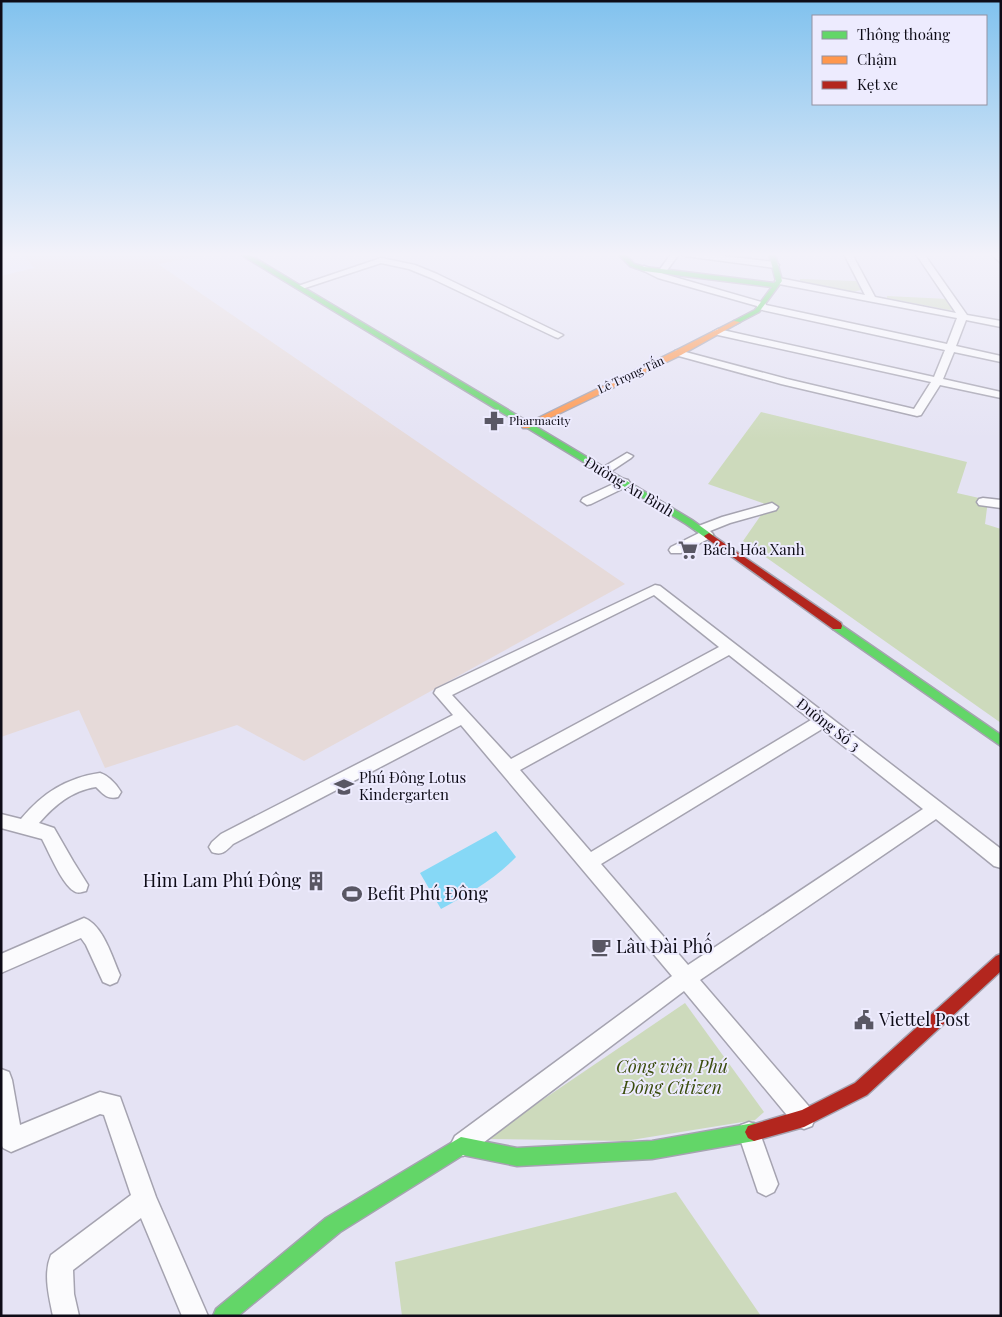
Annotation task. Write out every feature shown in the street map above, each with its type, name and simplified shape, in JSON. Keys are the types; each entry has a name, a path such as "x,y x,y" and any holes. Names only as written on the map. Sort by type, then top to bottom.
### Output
{"street":[{"name":"Đường An Bình","path":"348,315 526,426 704,532 1001,741"},
{"path":"517,315 558,335"},
{"name":"Lê Trọng Tấn","path":"526,426 678,353 747,315"},
{"path":"795,315 1001,359"},
{"path":"678,353 785,382 917,413 937,381 963,316 1001,324"},
{"path":"718,332 1001,395"},
{"path":"603,472 627,456"},
{"path":"587,501 624,483"},
{"path":"982,502 1001,504"},
{"path":"676,550 726,520 772,507"},
{"name":"Đường Số 3","path":"463,717 442,693 655,590 1001,860"},
{"path":"509,768 729,648"},
{"path":"218,847 228,839 463,717 589,862 804,1118"},
{"path":"589,862 822,721"},
{"path":"24,828 40,808 59,791 88,780 100,780 112,792"},
{"path":"223,1316 245,1307 333,1225 461,1146 686,978 937,809"},
{"path":"1,822 48,833 66,867 79,885"},
{"path":"1,964 84,927 93,939 110,974"},
{"path":"461,1146 517,1157 652,1150 749,1133 804,1118 861,1090 1001,960"},
{"path":"1,1080 12,1140 100,1103 112,1105 145,1200 195,1316"},
{"path":"749,1133 766,1184"},
{"path":"66,1316 61,1294 60,1264 145,1200"}],"shaded area":[{"path":"1,315 233,315 625,584 304,761 237,725 105,768 79,710 1,737"}],"green space":[{"path":"761,412 967,462 957,493 988,500 985,524 1001,529 1001,723 743,541 768,505 708,484"},
{"name":"Công viên Phú Đông Citizen","path":"685,1003 764,1112 755,1120 625,1141 485,1139"},
{"path":"676,1192 761,1316 402,1316 395,1262"}],"water":[{"path":"496,831 516,857 490,880 441,909 420,873"}],"traffic: fast":[{"path":"345,315 689,522 709,536"},
{"path":"736,322 748,315"},
{"path":"837,626 1001,741"},
{"path":"223,1316 333,1225 461,1146 517,1157 652,1150 754,1132"}],"traffic: slow":[{"path":"526,426 678,353 736,322"}],"traffic: jam":[{"path":"709,536 837,626"},
{"path":"754,1132 804,1118 861,1089 1001,961"}],"place":[{"name":"Pharmacity","path":"494,421"},
{"name":"Bách Hóa Xanh","path":"688,550"},
{"name":"Phú Đông Lotus Kindergarten","path":"344,787"},
{"name":"Him Lam Phú Đông","path":"316,881"},
{"name":"Befit Phú Đông","path":"352,894"},
{"name":"Lâu Đài Phố","path":"601,947"},
{"name":"Viettel Post","path":"864,1020"}]}
